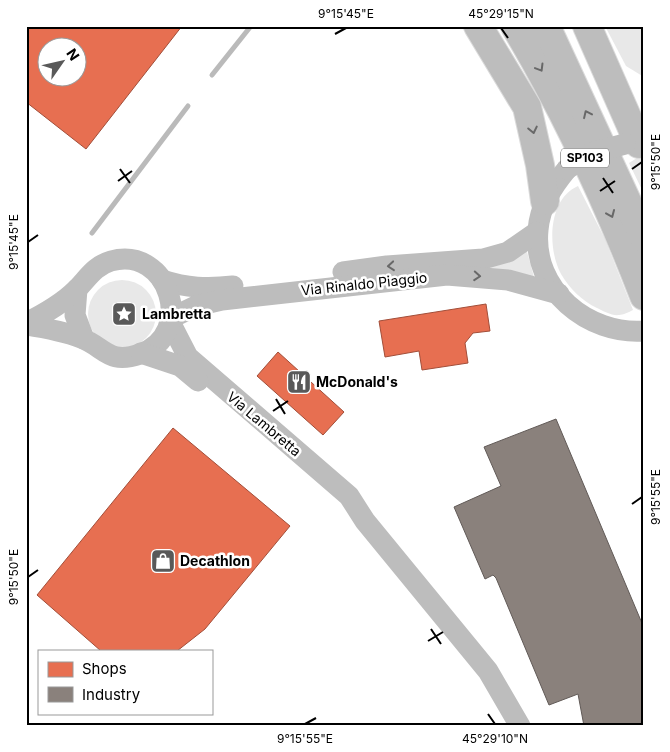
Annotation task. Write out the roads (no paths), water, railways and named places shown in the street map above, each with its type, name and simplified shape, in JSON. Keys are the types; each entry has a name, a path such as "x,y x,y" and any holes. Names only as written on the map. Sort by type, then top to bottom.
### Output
{"highway":[{"name":"SP103","path":"478,26 527,107 540,165 545,201"},
{"name":"SP103","path":"515,26 548,82 592,173 644,296"},
{"name":"SP103","path":"546,26 644,238"},
{"path":"587,26 602,58 636,144"},
{"path":"602,58 627,93 644,103"}],"street":[{"path":"636,144 591,153 567,169 554,185 545,201 538,232 542,266 548,280 570,308 594,324 620,331 639,331"},
{"name":"Via Rinaldo Piaggio","path":"162,280 183,287 200,289 387,266 483,259 508,252 538,232"},
{"name":"Via Rinaldo Piaggio","path":"122,260 145,265 162,280 171,298 170,320 160,341 142,353 120,357 110,355 84,339 55,329 26,324 44,315 77,289 91,272 100,266 122,260"},
{"name":"Via Rinaldo Piaggio","path":"170,320 196,306 222,300 446,275 508,280 559,294"},
{"path":"77,289 75,315 84,339"},
{"name":"Via Lambretta","path":"170,320 188,357 350,496 365,521 488,671 520,726"},
{"name":"Via Lambretta","path":"142,353 180,366 365,521"}],"waterway":[{"path":"212,75 251,26"},
{"path":"92,233 188,106"}],"place":[{"name":"Lambretta","path":"124,314"},
{"name":"McDonald's","path":"299,382"},
{"name":"Decathlon","path":"163,561"}]}
